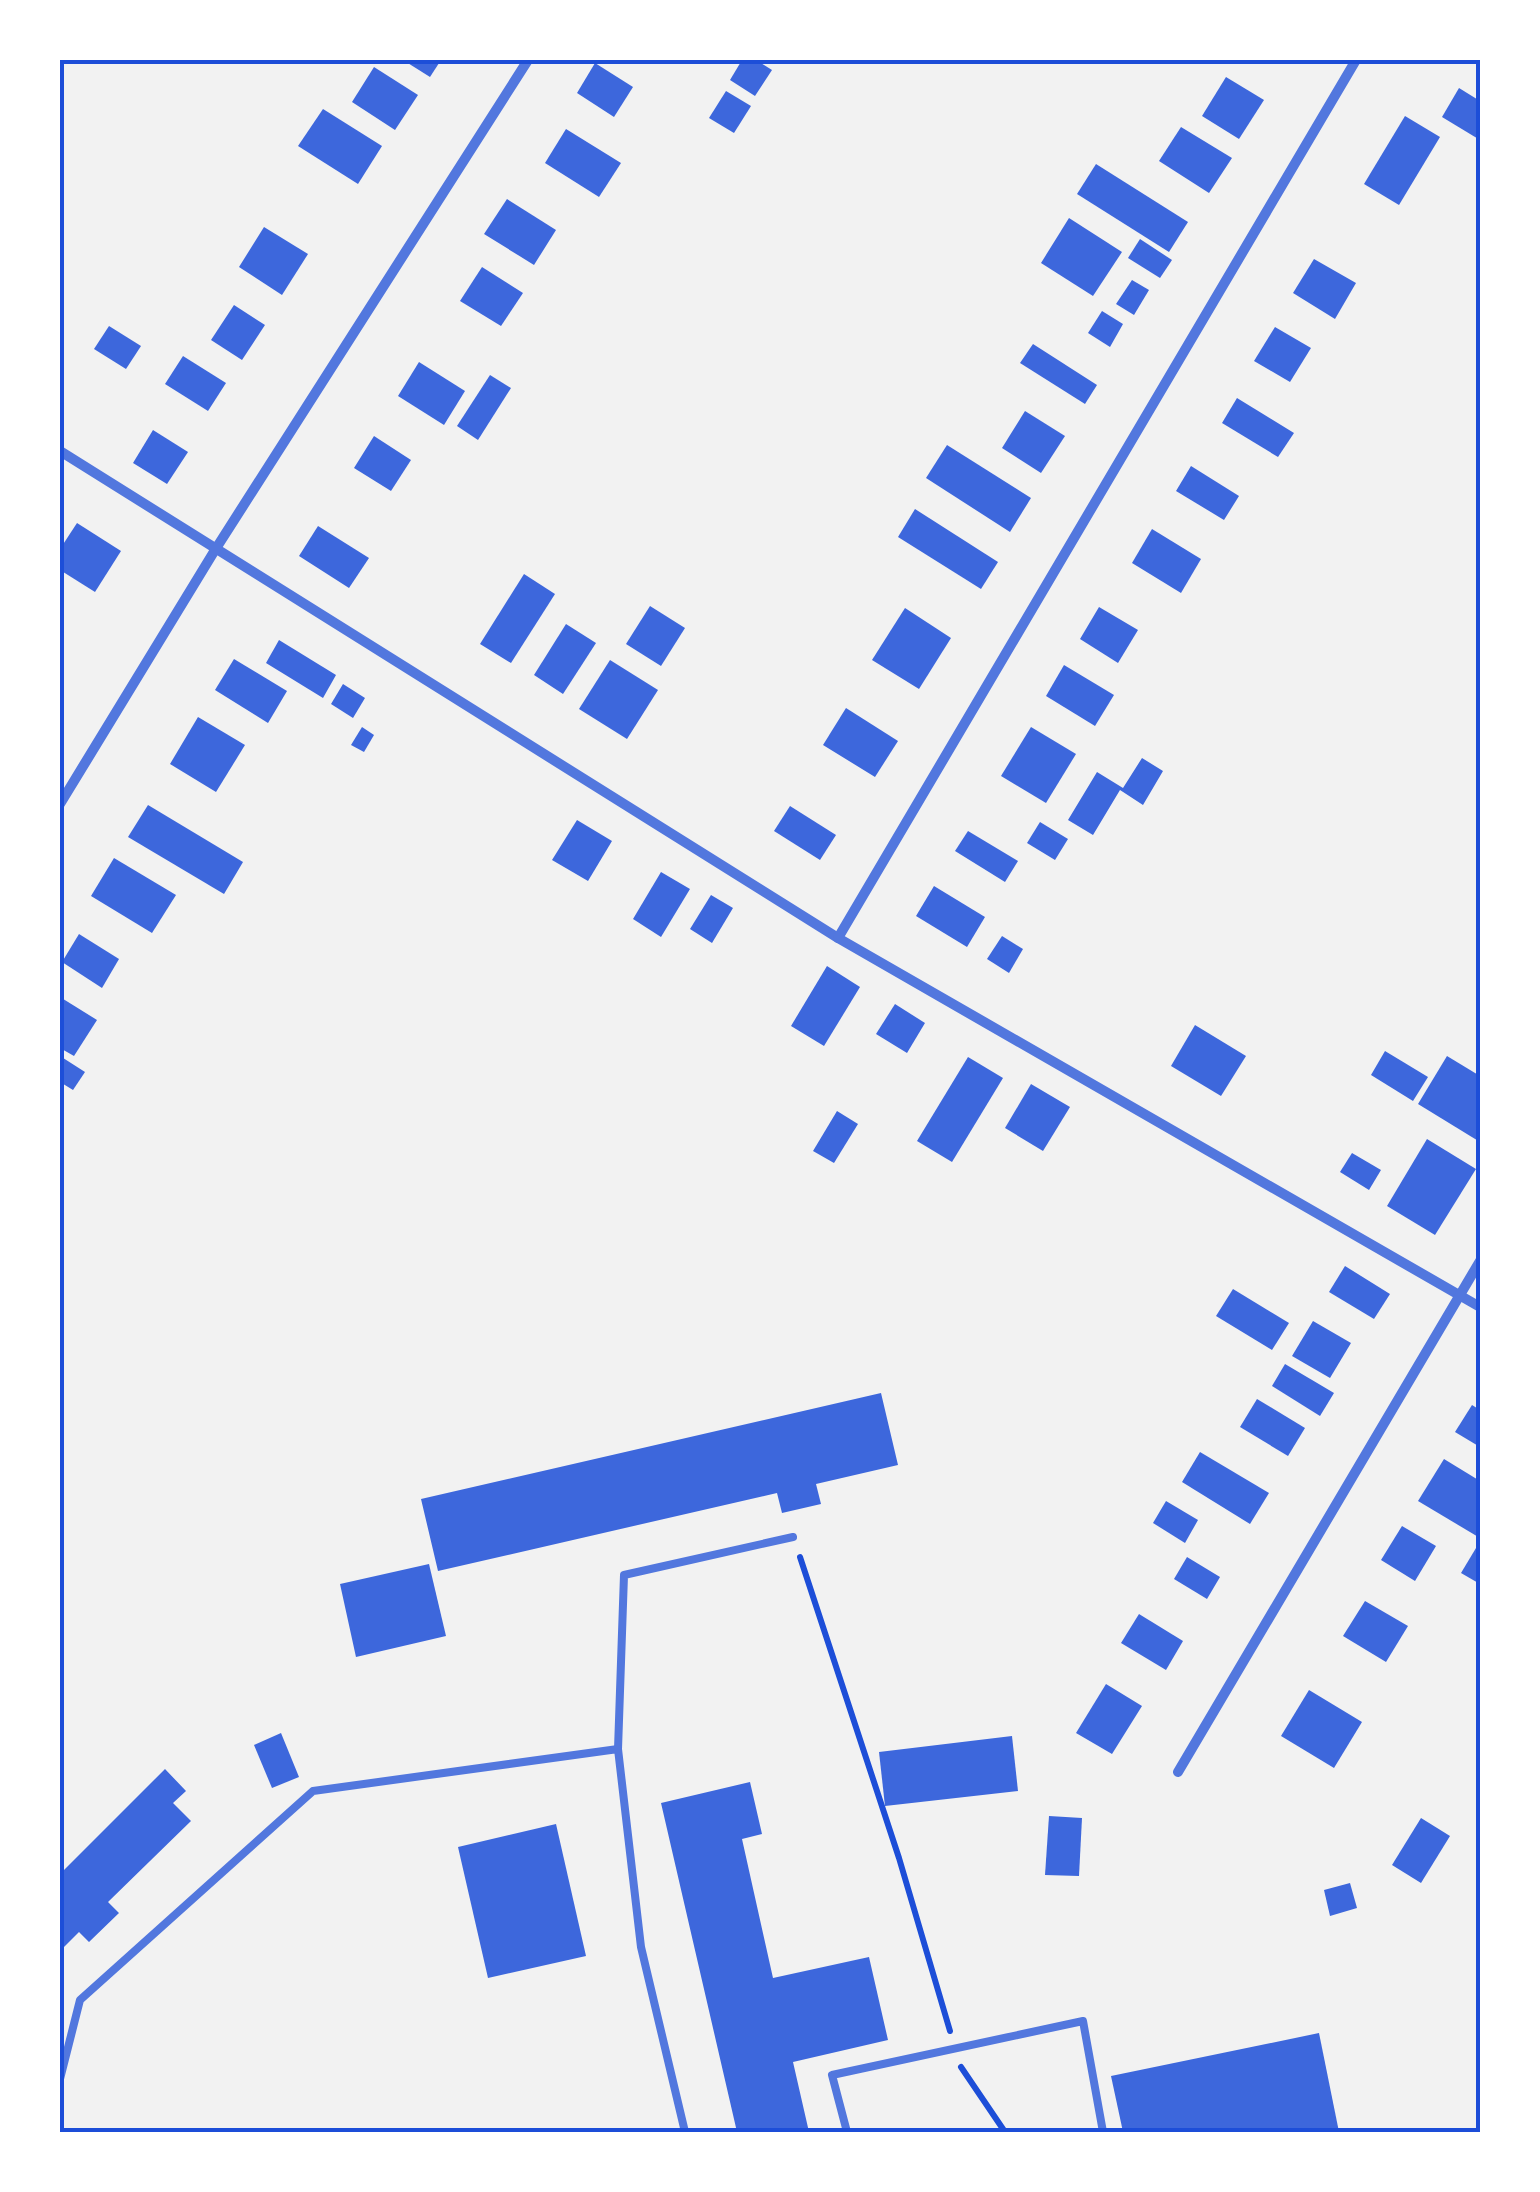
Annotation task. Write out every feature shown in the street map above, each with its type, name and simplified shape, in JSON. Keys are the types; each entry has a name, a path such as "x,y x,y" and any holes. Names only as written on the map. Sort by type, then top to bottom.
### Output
{"street":[{"path":"60,804 216,550 528,60"},
{"path":"838,938 1356,60"},
{"path":"60,451 838,938 1480,1307"},
{"path":"1178,1772 1480,1260"}],"lane":[{"path":"685,2132 641,1947 618,1749 624,1575 793,1536"},
{"path":"60,2078 80,2000 313,1791 618,1749"},
{"path":"848,2132 832,2075 1082,2021 1103,2132"}],"path":[{"path":"793,1536 898,1858 960,2066 1005,2132"}],"building":[{"path":"403,60 441,60 430,77"},
{"path":"742,60 756,60 772,70 755,96 730,80"},
{"path":"595,63 633,87 614,117 577,93"},
{"path":"374,67 418,95 395,130 352,102"},
{"path":"1226,77 1264,100 1239,139 1202,116"},
{"path":"1459,88 1480,101 1480,140 1442,117"},
{"path":"726,91 751,106 734,133 709,118"},
{"path":"323,109 382,146 358,184 298,146"},
{"path":"1405,116 1440,137 1399,205 1364,184"},
{"path":"1181,127 1232,158 1209,193 1159,161"},
{"path":"566,129 621,163 599,197 545,163"},
{"path":"1096,164 1188,222 1169,252 1077,194"},
{"path":"507,199 556,230 534,265 484,234"},
{"path":"1069,218 1122,252 1093,296 1041,263"},
{"path":"264,227 308,254 282,295 239,267"},
{"path":"1140,239 1172,260 1160,278 1128,258"},
{"path":"1314,259 1356,283 1335,319 1293,293"},
{"path":"482,267 523,293 501,326 460,301"},
{"path":"1132,280 1149,290 1134,315 1116,304"},
{"path":"234,305 265,325 242,360 211,340"},
{"path":"1102,311 1123,324 1110,347 1088,333"},
{"path":"109,326 141,346 126,369 94,349"},
{"path":"1275,327 1311,348 1290,382 1254,361"},
{"path":"1033,344 1097,385 1085,404 1020,363"},
{"path":"183,356 226,383 208,411 165,384"},
{"path":"419,362 465,391 444,425 398,396"},
{"path":"490,375 511,388 478,440 457,426"},
{"path":"1237,398 1294,433 1278,457 1222,423"},
{"path":"1025,411 1065,436 1041,473 1002,448"},
{"path":"153,430 188,452 167,484 133,463"},
{"path":"374,436 411,460 391,491 354,468"},
{"path":"947,445 1031,498 1010,532 926,478"},
{"path":"1191,466 1239,496 1224,520 1176,491"},
{"path":"915,509 998,562 981,589 898,537"},
{"path":"77,523 121,551 95,592 60,570 60,549"},
{"path":"318,526 369,558 349,588 299,556"},
{"path":"1152,529 1201,559 1181,593 1132,563"},
{"path":"524,574 555,594 511,663 480,644"},
{"path":"650,606 685,628 661,666 626,644"},
{"path":"1099,607 1138,630 1118,663 1080,639"},
{"path":"905,608 951,638 919,689 872,660"},
{"path":"566,624 596,643 563,694 534,675"},
{"path":"279,640 336,675 323,698 266,663"},
{"path":"234,659 287,691 268,723 215,690"},
{"path":"610,660 658,690 627,739 579,709"},
{"path":"1064,665 1114,695 1095,726 1046,696"},
{"path":"343,684 365,698 353,718 331,704"},
{"path":"846,708 898,741 875,777 823,745"},
{"path":"198,717 245,745 216,792 170,764"},
{"path":"362,727 374,735 364,752 351,745"},
{"path":"1031,727 1076,754 1046,803 1001,776"},
{"path":"1142,758 1163,771 1143,805 1120,790 1093,835 1068,820 1097,772 1123,788"},
{"path":"148,805 243,862 224,894 128,837"},
{"path":"790,806 836,835 820,860 774,831"},
{"path":"577,820 612,841 588,881 552,860"},
{"path":"1040,822 1068,839 1055,860 1027,843"},
{"path":"968,831 1018,861 1005,882 955,851"},
{"path":"114,858 176,895 152,933 91,896"},
{"path":"661,872 690,889 661,937 633,919"},
{"path":"934,886 985,917 967,947 916,916"},
{"path":"711,895 733,908 712,943 690,929"},
{"path":"79,934 119,959 102,988 62,962"},
{"path":"1002,936 1023,949 1009,973 987,959"},
{"path":"827,966 860,987 824,1046 791,1026"},
{"path":"60,997 97,1020 74,1056 60,1048"},
{"path":"895,1004 925,1023 907,1053 876,1034"},
{"path":"1195,1025 1246,1056 1221,1096 1171,1066"},
{"path":"1385,1051 1428,1077 1413,1101 1371,1075"},
{"path":"60,1056 85,1072 73,1090 60,1082"},
{"path":"1447,1056 1480,1076 1480,1142 1418,1104"},
{"path":"968,1057 1003,1078 952,1162 917,1141"},
{"path":"1031,1084 1070,1107 1043,1151 1005,1128"},
{"path":"837,1111 858,1124 834,1163 813,1151"},
{"path":"1427,1139 1476,1169 1435,1235 1387,1206"},
{"path":"1352,1153 1381,1170 1369,1190 1340,1172"},
{"path":"1345,1266 1390,1294 1374,1319 1329,1292"},
{"path":"1233,1289 1289,1323 1272,1350 1216,1316"},
{"path":"1313,1321 1351,1343 1330,1378 1292,1356"},
{"path":"1285,1364 1334,1393 1320,1416 1272,1386"},
{"path":"881,1393 898,1465 816,1484 821,1504 782,1513 777,1493 438,1571 421,1499"},
{"path":"1257,1399 1305,1428 1288,1456 1240,1427"},
{"path":"1472,1405 1480,1410 1480,1447 1455,1432"},
{"path":"1200,1452 1269,1493 1250,1524 1182,1482"},
{"path":"1444,1459 1480,1481 1480,1538 1418,1501"},
{"path":"1166,1501 1198,1520 1185,1543 1153,1523"},
{"path":"1402,1526 1436,1546 1415,1581 1381,1560"},
{"path":"1476,1548 1480,1550 1480,1584 1461,1573"},
{"path":"1187,1557 1220,1577 1207,1599 1174,1579"},
{"path":"429,1564 446,1636 356,1657 340,1584"},
{"path":"1365,1601 1408,1626 1386,1662 1343,1636"},
{"path":"1139,1614 1183,1641 1166,1670 1121,1643"},
{"path":"1106,1684 1142,1706 1112,1754 1076,1733"},
{"path":"1309,1690 1362,1722 1334,1768 1281,1736"},
{"path":"281,1733 299,1777 272,1788 254,1745"},
{"path":"1012,1736 1018,1791 885,1806 879,1752"},
{"path":"165,1769 186,1791 173,1803 191,1821 108,1902 119,1913 89,1942 79,1932 60,1951 60,1874"},
{"path":"750,1782 762,1834 742,1839 773,1978 869,1957 888,2040 793,2062 809,2132 737,2132 661,1803"},
{"path":"1049,1816 1082,1818 1079,1876 1045,1875"},
{"path":"1421,1818 1450,1836 1421,1883 1392,1865"},
{"path":"556,1824 586,1956 488,1978 458,1847"},
{"path":"1350,1883 1357,1908 1330,1916 1324,1890"},
{"path":"1319,2033 1339,2132 1123,2132 1111,2076"}]}
